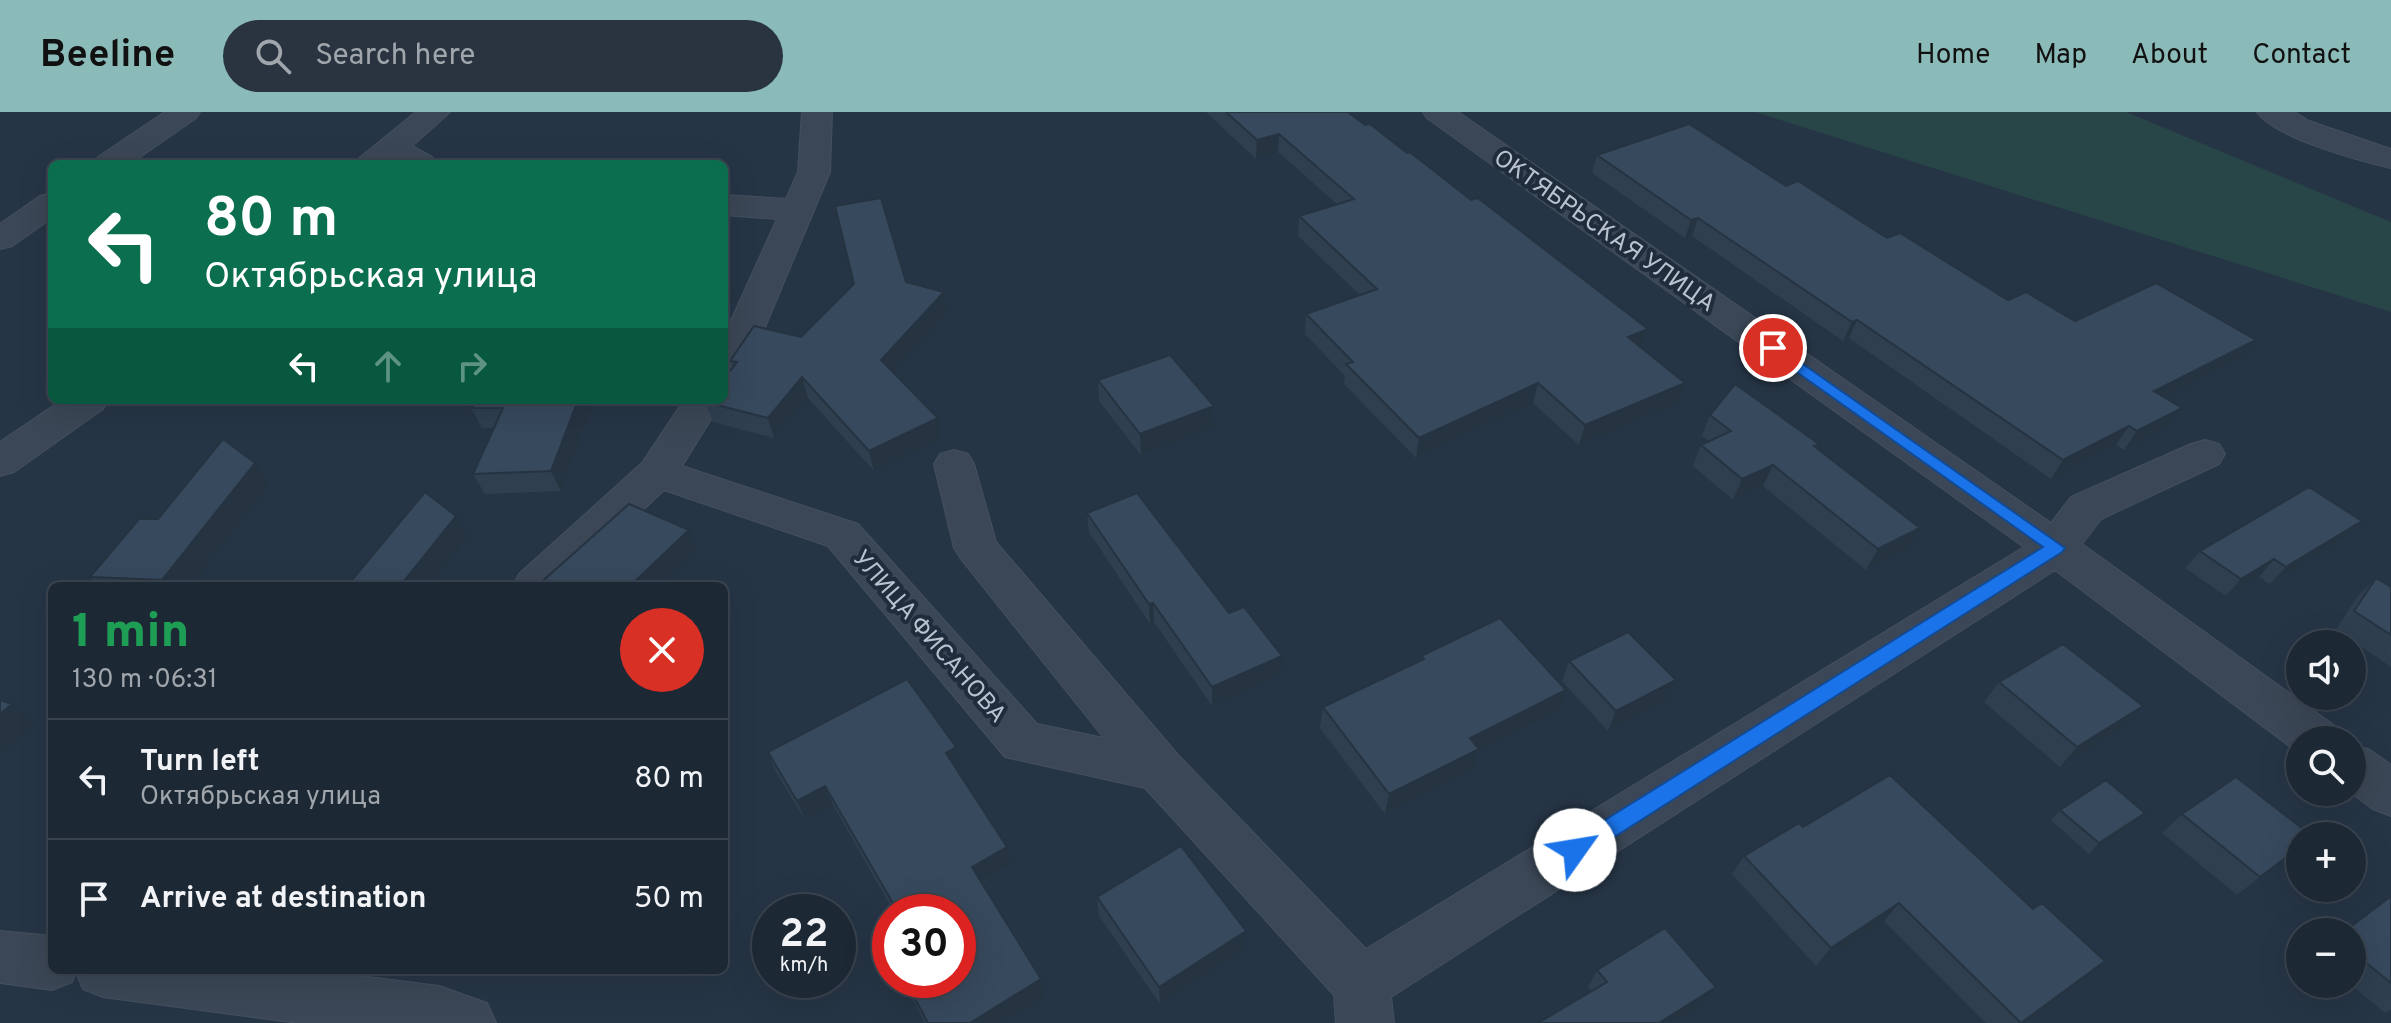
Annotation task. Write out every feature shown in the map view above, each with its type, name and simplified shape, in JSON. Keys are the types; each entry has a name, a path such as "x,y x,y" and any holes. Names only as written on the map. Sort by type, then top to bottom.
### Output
{"street":[{"path":"115,160 185,112"},
{"path":"380,155 435,112"},
{"path":"728,363 814,172 817,112"},
{"name":"ОКТЯБРЬСКАЯ УЛИЦА","path":"1438,112 2056,548 2299,726"},
{"path":"2272,112 2298,127 2391,159"},
{"path":"380,155 403,160"},
{"path":"728,205 798,210"},
{"path":"0,239 48,206"},
{"path":"0,462 83,404"},
{"path":"539,582 657,473 701,404"},
{"path":"954,464 976,548 1160,770 1363,1004 2056,548 2086,508 2205,454"},
{"name":"УЛИЦА ФИСАНОВА","path":"657,473 843,535 1022,742 1160,770"},
{"path":"2366,775 2391,794"},
{"path":"0,957 48,963"},
{"path":"134,974 439,1014 467,1023"}],"green space":[{"path":"1755,112 2126,112 2391,222 2391,312"}],"building":[{"path":"1226,112 1348,112 1365,125 1370,124 1471,200 1478,198 1648,329 1628,337 1685,383 1585,425 1538,383 1419,438 1346,364 1353,362 1306,314 1377,289 1299,216 1354,199 1279,134 1257,140"},
{"path":"1689,124 1786,186 1798,181 1887,238 1900,233 2008,300 2026,292 2075,321 2156,283 2256,340 2154,391 2182,408 2137,431 2129,426 2063,460 1857,320 1852,322 1698,218 1691,220 1597,155"},
{"path":"881,198 906,282 944,292 881,360 938,418 869,451 802,377 768,418 713,404 728,404 728,374 737,362 730,361 754,326 801,337 854,284 835,206"},
{"path":"1170,355 1214,406 1140,434 1098,380"},
{"path":"1735,384 1819,444 1814,446 1920,528 1878,549 1773,465 1742,479 1701,445 1731,431 1710,415"},
{"path":"475,404 576,404 551,471 473,474 503,408 471,408"},
{"path":"223,439 255,463 162,580 90,577 139,519 158,519"},
{"path":"2309,487 2362,521 2286,567 2274,559 2241,579 2200,551"},
{"path":"425,492 456,516 403,582 350,582"},
{"path":"1137,493 1229,613 1244,607 1282,656 1212,687 1153,603 1149,604 1087,513"},
{"path":"629,504 689,530 634,582 541,582"},
{"path":"2376,578 2391,587 2391,635 2354,611"},
{"path":"1500,618 1566,690 1470,738 1479,749 1389,794 1323,707 1424,659 1421,656"},
{"path":"1628,632 1676,680 1616,711 1569,661"},
{"path":"2063,644 2143,706 2077,747 1999,682"},
{"path":"907,679 956,747 946,753 1007,847 972,867 1041,979 970,1023 928,1023 915,998 976,998 976,894 888,894 825,786 797,801 768,752"},
{"path":"0,700 12,704 0,714"},
{"path":"1890,775 2033,909 2042,903 2105,961 2021,1023 1899,903 1831,948 1744,856 1799,823 1803,827"},
{"path":"2236,777 2294,822 2286,822 2286,858 2260,877 2182,814"},
{"path":"2106,780 2145,813 2099,843 2060,810"},
{"path":"1181,846 1246,931 1159,987 1097,897"},
{"path":"2391,896 2391,983 2366,962 2366,918 2362,918"},
{"path":"1665,928 1716,987 1659,1023 1538,1023 1607,982 1597,970"}],"route":[{"path":"1575,850 2056,548 1773,348"}]}
